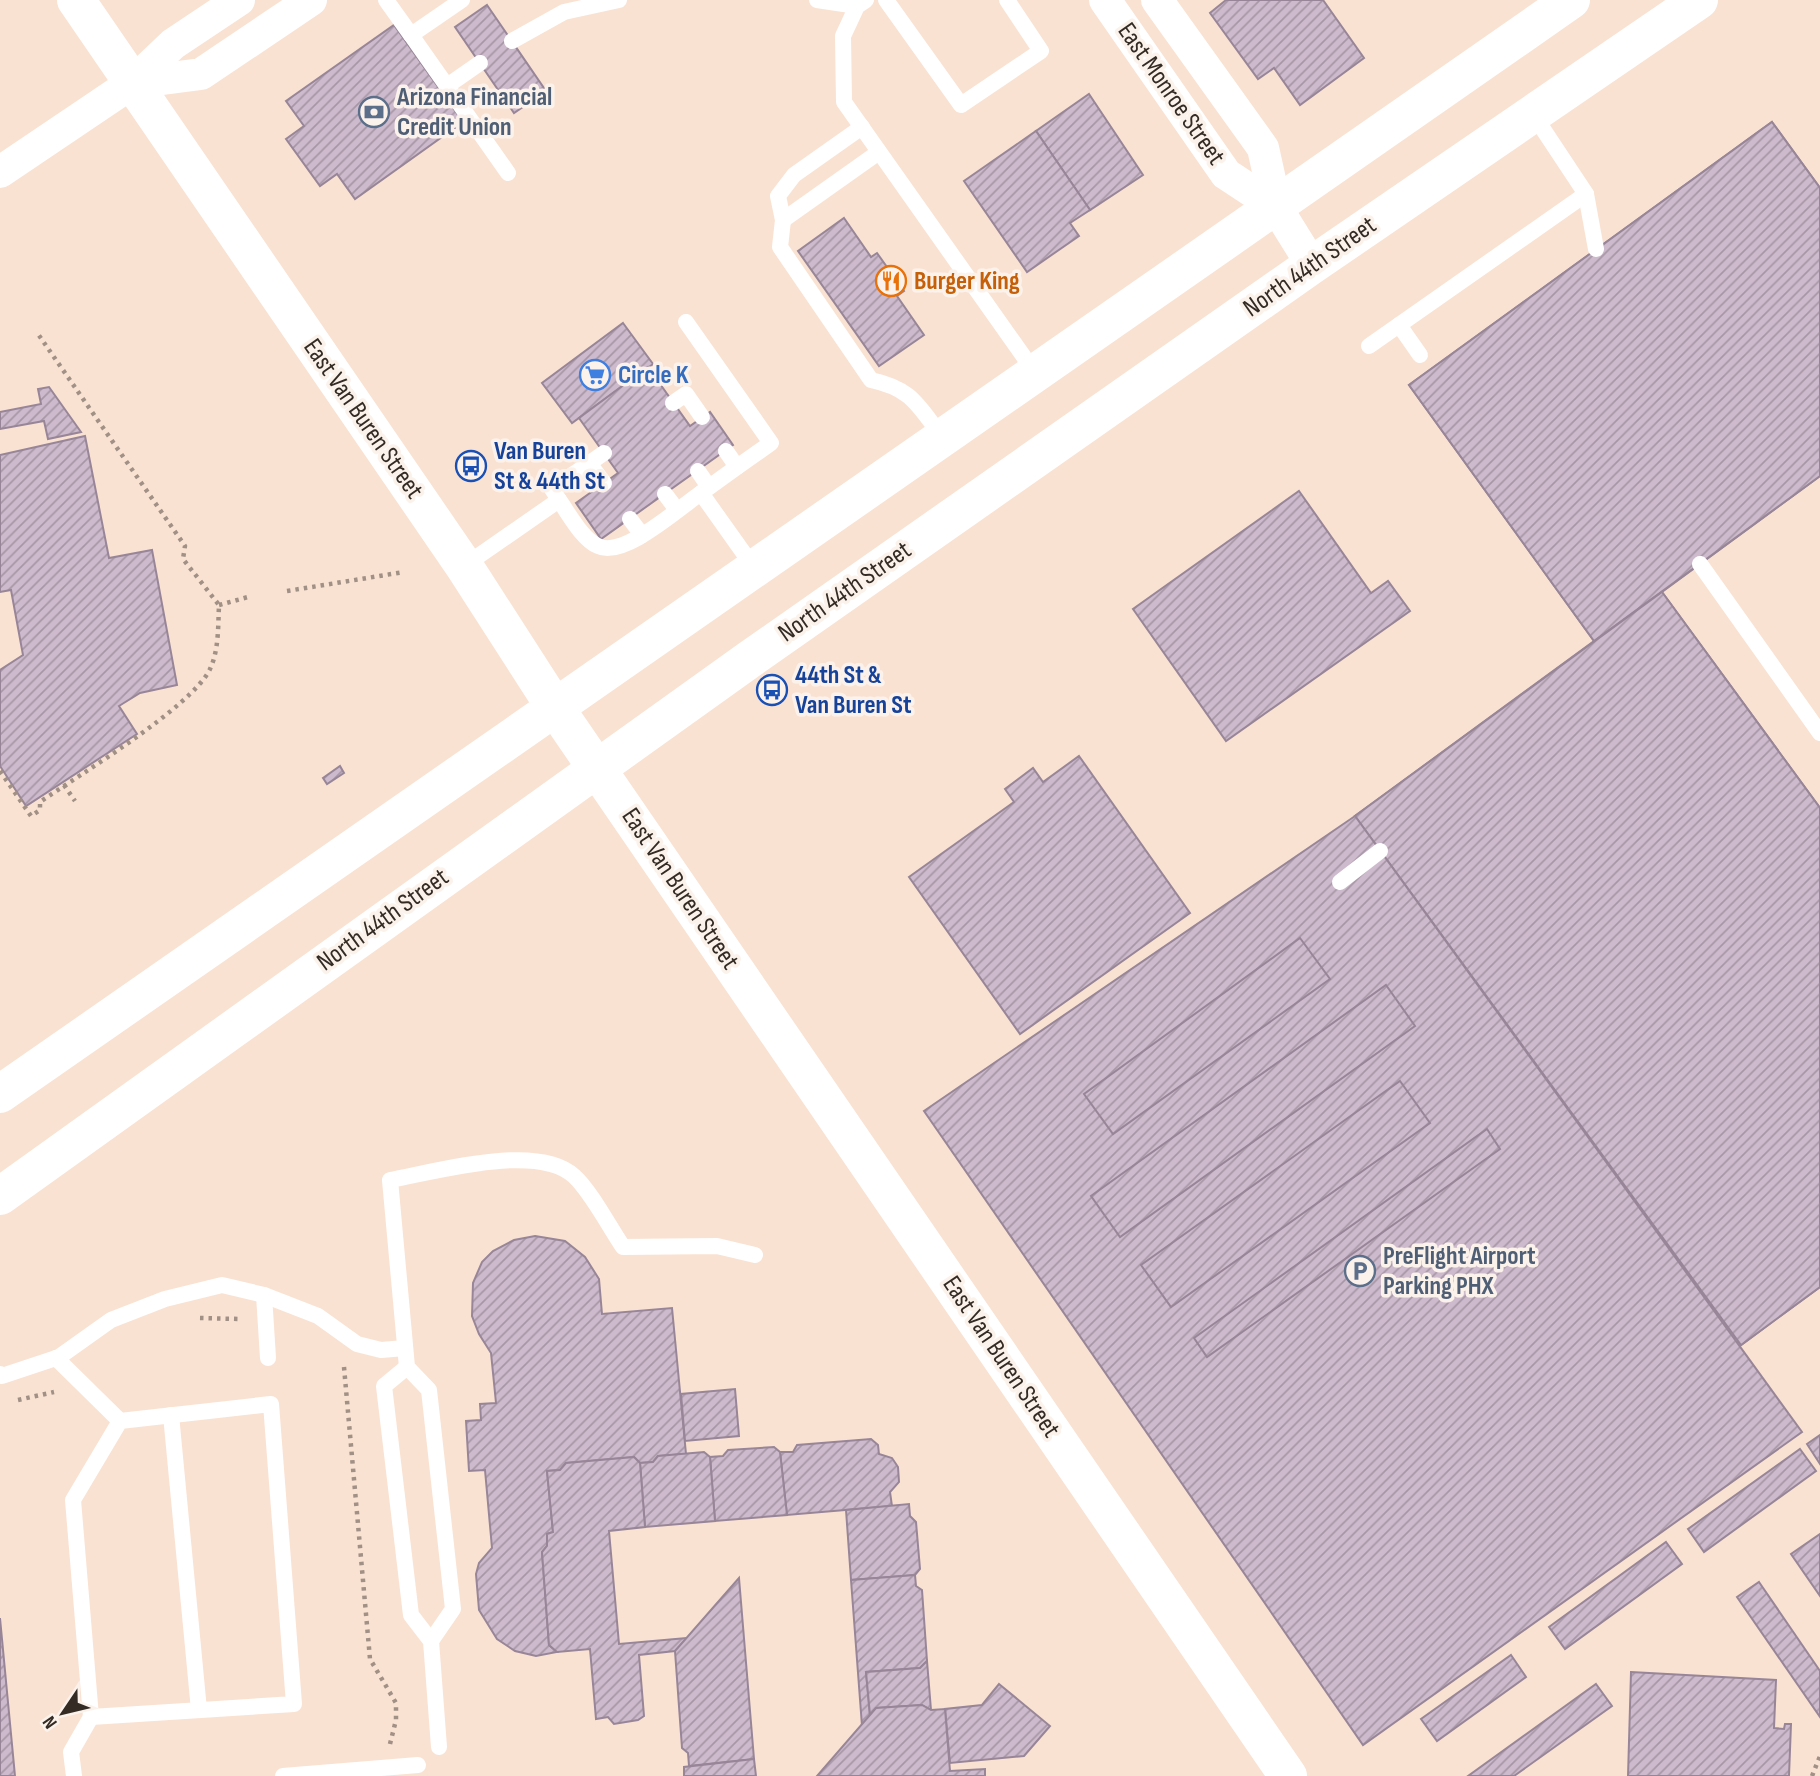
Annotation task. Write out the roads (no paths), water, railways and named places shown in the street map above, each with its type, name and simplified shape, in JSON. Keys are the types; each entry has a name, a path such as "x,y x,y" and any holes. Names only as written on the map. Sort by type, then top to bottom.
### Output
{"main road":[{"name":"East Van Buren Street","path":"76,0 464,566 556,709 1288,1776"},
{"path":"0,1094 1571,0"},
{"name":"North 44th Street","path":"0,1196 597,768 1312,265 1699,0"}],"street":[{"path":"0,172 132,83 173,44 239,0"},
{"path":"132,83 201,74 311,0"},
{"name":"East Monroe Street","path":"1105,0 1226,174 1276,207"},
{"name":"East Monroe Street","path":"1157,0 1263,148 1276,207 1312,265"}],"lane":[{"path":"386,0 508,173"},
{"path":"411,35 463,0"},
{"path":"512,41 564,12 619,0"},
{"path":"817,0 862,3 843,36 844,102 1037,374"},
{"path":"886,0 961,105 1041,51 1007,0"},
{"path":"447,86 480,63"},
{"path":"1533,114 1586,194 1596,249"},
{"path":"862,127 794,175 778,196 783,220 780,247 871,380 897,386 912,398 943,438"},
{"path":"783,220 879,152"},
{"path":"1370,346 1586,194"},
{"path":"604,453 552,489 596,546 606,549 628,545 771,443 686,322"},
{"path":"1399,325 1420,355"},
{"path":"673,403 686,394 702,417"},
{"path":"726,451 737,467"},
{"path":"589,463 604,483"},
{"path":"698,471 705,491 756,570"},
{"path":"665,494 677,510"},
{"path":"464,566 559,500"},
{"path":"629,519 642,536"},
{"path":"1700,564 1820,733"},
{"path":"1340,882 1380,851"},
{"path":"431,1641 453,1609 429,1390 407,1367 390,1180 514,1158 544,1162 573,1175 623,1247 717,1246 755,1255"},
{"path":"0,1374 2,1376 56,1358 111,1320 165,1299 222,1285 264,1295 318,1316 356,1343 381,1350 405,1349"},
{"path":"264,1295 268,1359"},
{"path":"56,1358 120,1421"},
{"path":"407,1367 384,1386 411,1615 431,1641 439,1747"},
{"path":"91,1717 294,1704 271,1404 120,1421"},
{"path":"172,1415 200,1710"},
{"path":"74,1776 71,1752 91,1717 73,1500 120,1421"},
{"path":"283,1776 418,1765"}],"place":[{"name":"Arizona Financial Credit Union","path":"374,112"},
{"name":"Burger King","path":"891,281"},
{"name":"Circle K","path":"595,375"},
{"name":"Van Buren St & 44th St","path":"471,466"},
{"name":"44th St & Van Buren St","path":"772,690"},
{"name":"PreFlight Airport Parking PHX","path":"1360,1271"}]}
